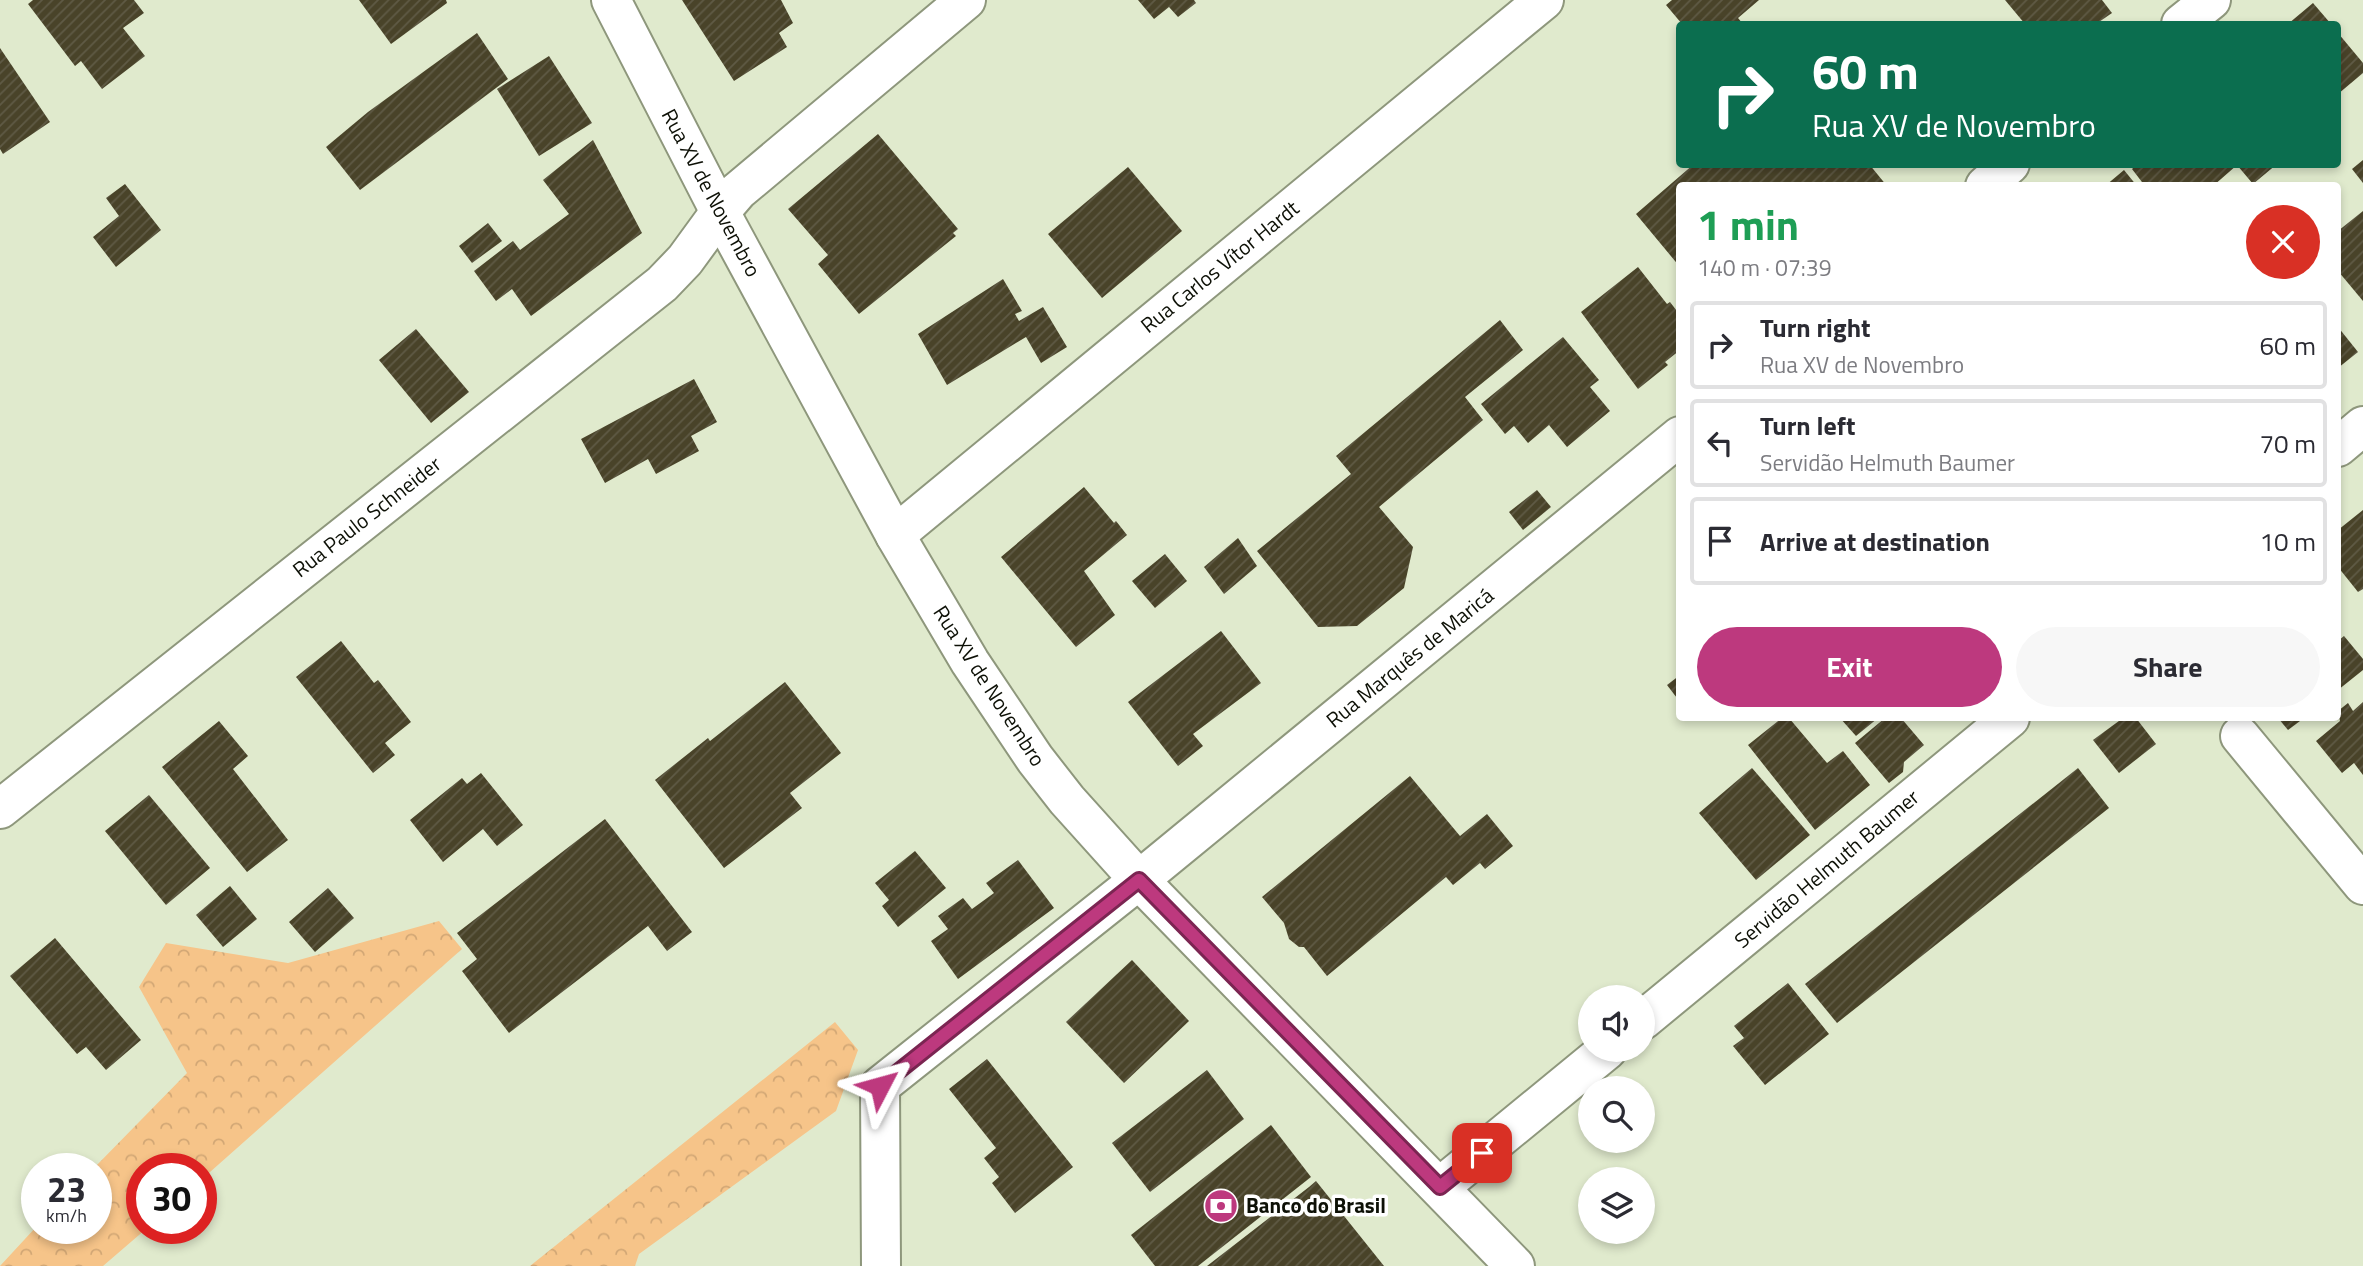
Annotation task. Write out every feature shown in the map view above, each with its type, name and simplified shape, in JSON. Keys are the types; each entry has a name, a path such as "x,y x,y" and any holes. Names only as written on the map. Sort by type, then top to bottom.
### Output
{"street":[{"name":"Rua XV de Novembro","path":"611,0 720,212 895,535 970,662 1035,759 1067,800 1139,880 1515,1266"},
{"name":"Rua Paulo Schneider","path":"0,809 662,284 685,260 738,191 966,0"},
{"name":"Rua Carlos Vítor Hardt","path":"895,535 1544,0"},
{"path":"2185,21 2211,0"},
{"path":"1990,182 2005,168"},
{"path":"2341,444 2363,426"},
{"name":"Rua Marquês de Maricá","path":"881,1266 880,1086 1139,880 1676,439"},
{"name":"Servidão Helmuth Baumer","path":"1655,1010 2006,721"},
{"path":"2240,736 2363,885"},
{"path":"1440,1187 1592,1062"}],"green space":[{"path":"439,921 462,949 217,1166 217,1153 126,1153 126,1244 129,1244 103,1266 0,1266 21,1243 112,1244 112,1153 109,1153 187,1073 139,987 166,943 288,963"},
{"path":"835,1022 858,1050 836,1111 639,1254 635,1266 530,1266"}],"building":[{"path":"33,0 134,0 144,13 123,28 145,56 102,89 81,61 75,66 28,4"},
{"path":"359,0 446,0 447,3 391,44"},
{"path":"682,0 781,0 793,23 779,33 787,47 734,81"},
{"path":"1138,0 1194,0 1196,3 1178,17 1169,7 1154,19"},
{"path":"1672,0 1759,0 1738,18 1740,21 1679,21 1666,5"},
{"path":"2005,0 2102,0 2112,13 2100,21 2022,21"},
{"path":"2313,3 2328,21 2292,21"},
{"path":"477,33 508,79 360,190 326,147 368,112"},
{"path":"2341,37 2363,63 2363,73 2341,91"},
{"path":"0,48 50,122 3,154 0,149"},
{"path":"549,56 592,123 539,156 497,89"},
{"path":"878,134 958,229 953,233 956,236 859,314 818,264 828,255 788,209"},
{"path":"593,140 642,233 531,316 512,289 496,301 474,271 513,241 520,250 569,214 543,180"},
{"path":"2363,160 2363,183 2352,169"},
{"path":"1128,167 1182,231 1102,298 1048,234"},
{"path":"1689,168 1872,168 1884,182 1676,182 1676,262 1636,214"},
{"path":"2234,168 2218,182 2142,182 2132,169"},
{"path":"2240,168 2272,168 2255,182 2251,182"},
{"path":"2124,170 2134,182 2110,182"},
{"path":"125,184 161,230 116,267 93,237 119,216 106,198"},
{"path":"2363,211 2363,301 2341,275 2341,229"},
{"path":"488,223 502,241 472,263 459,246"},
{"path":"1638,267 1667,304 1670,302 1676,310 1676,353 1665,362 1668,365 1638,389 1581,312"},
{"path":"1003,279 1022,311 1015,314 1019,321 1043,307 1067,347 1041,363 1026,337 947,385 918,334"},
{"path":"1500,320 1523,350 1465,397 1483,420 1379,507 1413,547 1404,588 1357,626 1318,627 1257,551 1351,474 1336,456"},
{"path":"416,329 469,392 431,423 379,360"},
{"path":"2341,331 2358,352 2341,366"},
{"path":"1563,337 1599,380 1590,387 1610,411 1567,447 1549,425 1528,443 1514,426 1505,434 1481,404"},
{"path":"694,379 717,422 691,436 699,451 656,474 648,459 605,483 581,439"},
{"path":"1084,487 1127,535 1084,571 1115,615 1076,647 1001,557"},
{"path":"1537,490 1551,507 1523,530 1509,512"},
{"path":"2363,510 2363,589 2358,592 2341,571 2341,528"},
{"path":"1238,538 1257,566 1224,594 1204,567"},
{"path":"1165,554 1187,581 1155,608 1132,581"},
{"path":"1221,631 1261,683 1193,734 1203,746 1178,766 1128,702"},
{"path":"2344,636 2363,659 2363,670 2341,688 2341,638"},
{"path":"341,641 374,683 378,680 411,722 385,743 395,755 373,773 296,677"},
{"path":"1676,678 1676,697 1667,685"},
{"path":"785,682 841,753 790,793 802,808 724,868 655,780"},
{"path":"2363,702 2363,775 2354,763 2342,773 2316,741 2341,721 2341,709 2348,703 2353,711"},
{"path":"219,721 248,756 233,769 288,840 247,872 162,767"},
{"path":"1778,721 1792,721 1827,763 1843,751 1870,785 1815,830 1748,745"},
{"path":"1843,721 1874,721 1856,736"},
{"path":"1881,721 1904,721 1924,745 1904,762 1903,772 1889,783 1855,743"},
{"path":"2119,721 2138,721 2156,744 2119,773 2093,740"},
{"path":"2280,721 2300,721 2288,730"},
{"path":"1752,768 1810,835 1756,880 1699,813"},
{"path":"2078,768 2109,808 1837,1023 1805,984"},
{"path":"481,773 523,825 497,846 483,829 443,862 410,820 462,778 467,784"},
{"path":"1410,776 1460,836 1487,814 1513,846 1485,869 1480,863 1453,885 1446,877 1327,976 1304,947 1299,947 1289,939 1284,923 1262,897"},
{"path":"149,795 210,868 166,905 105,831"},
{"path":"605,819 692,932 667,951 648,926 509,1033 462,971 477,959 457,933"},
{"path":"915,851 946,888 898,927 882,906 889,900 875,883"},
{"path":"1018,860 1054,908 958,979 931,941 948,929 938,916 963,898 972,909 994,893 986,883"},
{"path":"230,886 257,919 223,947 196,915"},
{"path":"328,888 354,918 315,952 289,922"},
{"path":"55,938 141,1040 106,1070 86,1047 77,1054 10,976"},
{"path":"1132,960 1189,1021 1124,1083 1066,1022"},
{"path":"1788,983 1829,1034 1765,1085 1733,1046 1744,1038 1734,1026"},
{"path":"987,1059 1073,1167 1015,1213 992,1183 999,1177 984,1158 996,1148 949,1089"},
{"path":"1207,1070 1244,1119 1150,1192 1112,1143"},
{"name":"Banco do Brasil","path":"1271,1125 1311,1177 1198,1266 1155,1266 1131,1235"},
{"path":"1316,1181 1384,1266 1207,1266 1309,1187"}],"place":[{"name":"Banco do Brasil","path":"1221,1206"}],"route":[{"path":"880,1086 1139,880 1440,1187 1482,1153"}]}
